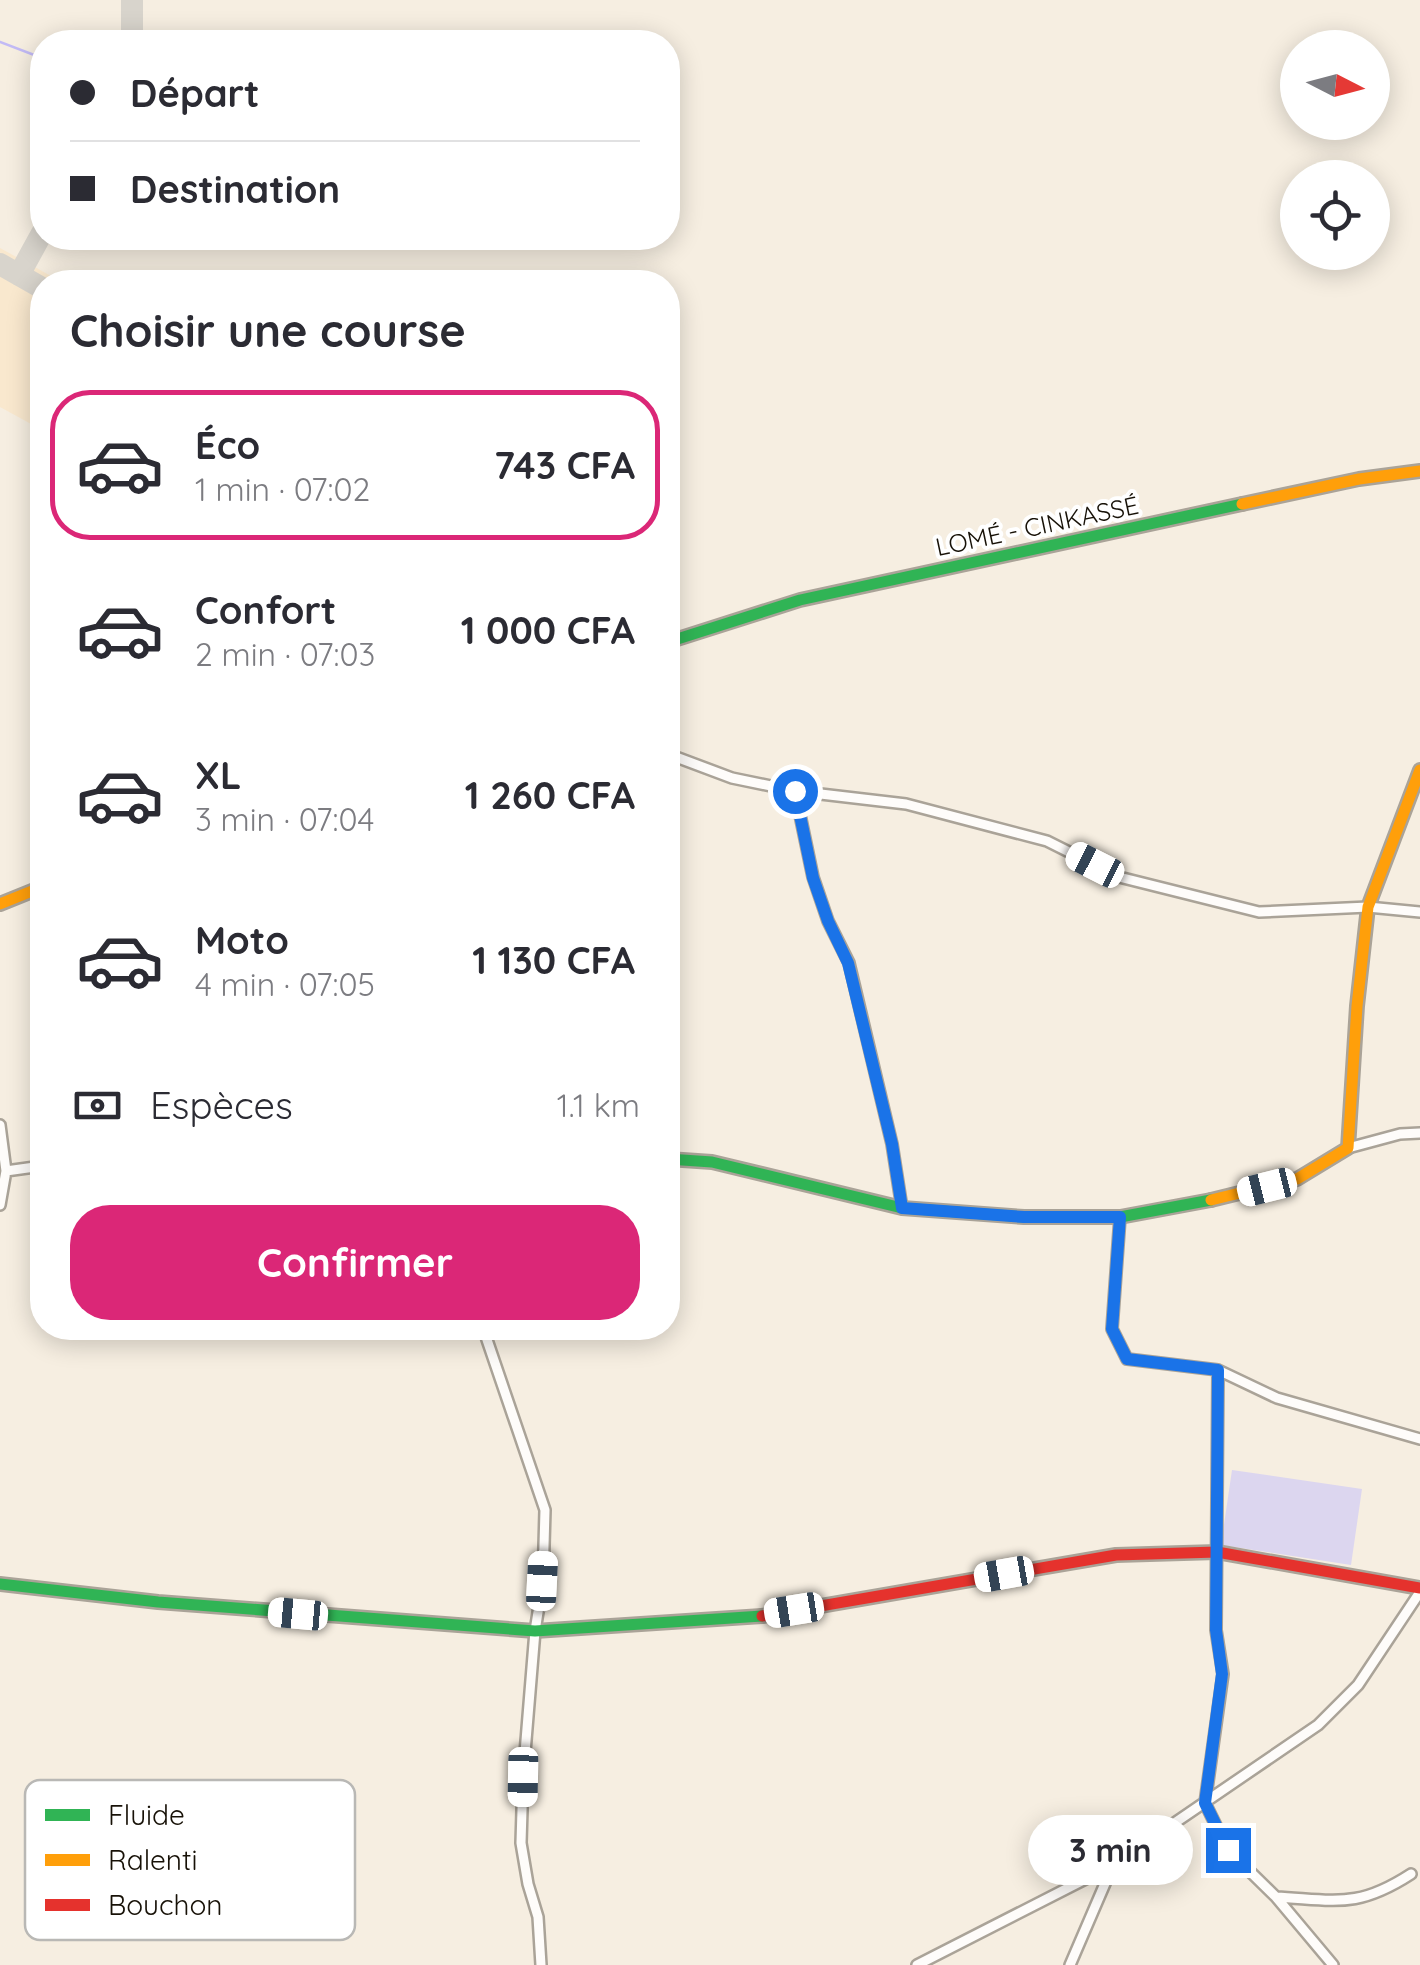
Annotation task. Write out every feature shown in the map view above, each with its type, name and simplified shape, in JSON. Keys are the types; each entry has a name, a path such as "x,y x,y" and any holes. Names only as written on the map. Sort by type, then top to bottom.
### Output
{"main road":[{"name":"LOMÉ - CINKASSÉ","path":"680,638 800,600 1329,486 1420,471"},
{"path":"680,1160 712,1162 902,1208 1024,1217 1120,1217 1297,1179 1348,1148 1368,907 1420,770"},
{"path":"0,904 30,892"},
{"path":"0,1584 158,1602 535,1631 764,1616 1116,1555 1216,1552 1420,1590"}],"street":[{"path":"680,758 732,778 795,791 906,804 1047,840 1119,877 1259,912 1368,907 1420,912"},
{"path":"795,791 813,878 848,963 892,1144 902,1208"},
{"path":"0,1124 6,1171 0,1206"},
{"path":"1348,1148 1400,1134 1420,1133"},
{"path":"6,1171 30,1168"},
{"path":"1120,1217 1112,1329 1127,1359 1218,1370 1276,1398 1420,1439"},
{"path":"487,1340 545,1510 521,1843 538,1917 540,1965"},
{"path":"1218,1370 1216,1630 1222,1674 1205,1803 1228,1850 1276,1897 1334,1965"},
{"path":"916,1965 1112,1865 1318,1725 1358,1685 1420,1590"},
{"path":"1070,1965 1112,1865"},
{"path":"1276,1897 1350,1901 1380,1894 1410,1874"}],"shaded area":[{"path":"0,248 40,270 30,270 30,423 0,407"},
{"path":"1232,1470 1362,1489 1351,1565 1221,1545"}],"waterway":[{"path":"0,42 30,53"}],"taxiway":[{"path":"132,0 132,30"},
{"path":"19,275 33,250"},
{"path":"0,264 30,281"}],"traffic: fast":[{"path":"680,638 800,600 1242,504"},
{"path":"680,1160 712,1162 902,1208 1024,1217 1120,1217 1211,1200"},
{"path":"0,1584 158,1602 535,1631 762,1616"}],"traffic: slow":[{"path":"1242,504 1359,479 1420,471"},
{"path":"1211,1200 1297,1179 1348,1148 1368,907 1420,770"},
{"path":"0,904 30,892"}],"traffic: jam":[{"path":"762,1616 1116,1555 1217,1552 1420,1588"}],"route":[{"path":"795,791 813,878 848,963 892,1144 902,1208 1024,1217 1120,1217 1112,1329 1127,1359 1218,1370 1216,1630 1222,1674 1205,1803 1228,1850"}]}
